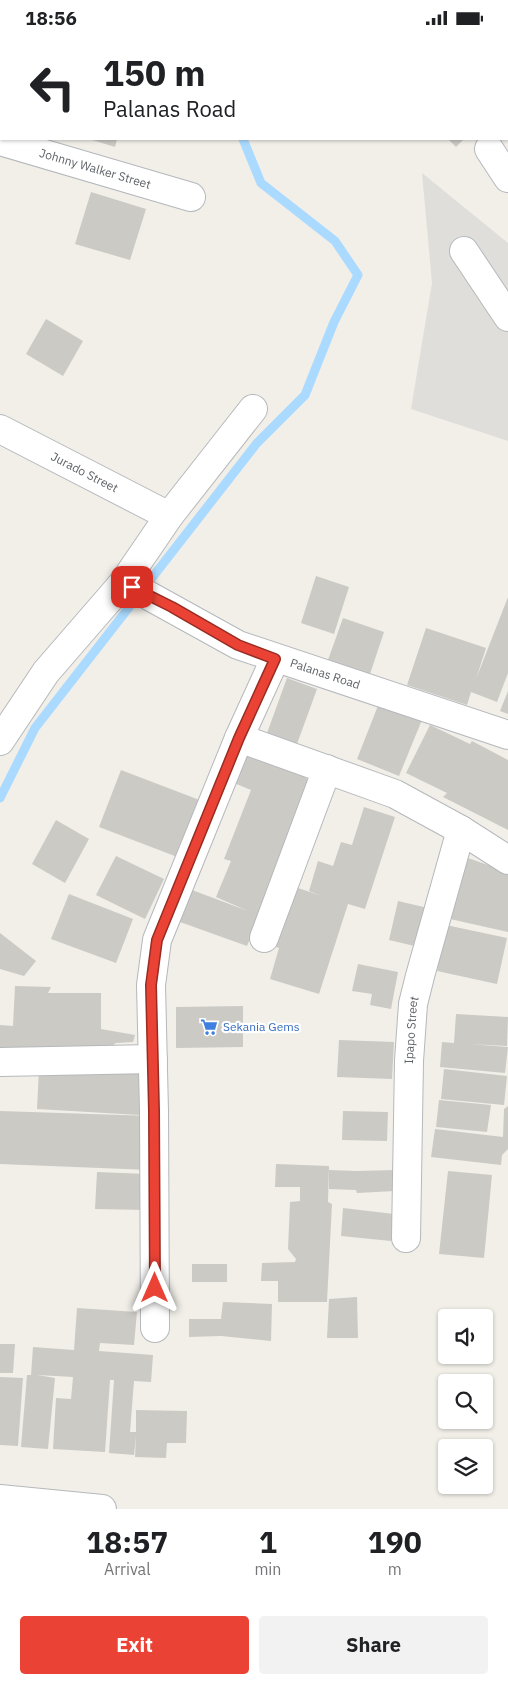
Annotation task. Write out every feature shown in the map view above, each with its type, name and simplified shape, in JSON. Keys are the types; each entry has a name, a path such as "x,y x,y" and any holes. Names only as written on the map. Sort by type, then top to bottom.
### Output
{"street":[{"name":"Johnny Walker Street","path":"0,141 191,197"},
{"path":"489,149 508,178"},
{"path":"464,251 508,317"},
{"path":"0,741 46,672 137,589 169,516 253,409"},
{"name":"Jurado Street","path":"0,429 169,516"},
{"name":"Palanas Road","path":"137,589 238,645 275,659 508,735"},
{"path":"155,1328 151,985 157,940 239,738 275,659"},
{"path":"239,738 395,794 462,830 508,860"},
{"path":"264,938 327,769"},
{"name":"Ipapo Street","path":"406,1238 408,1061 413,1004 462,830"},
{"path":"0,1063 153,1059"},
{"path":"0,1499 102,1509"}],"shaded area":[{"path":"422,173 508,243 508,441 411,409 432,283"}],"building":[{"path":"92,140 117,140 115,147"},
{"path":"449,140 463,140 456,147"},
{"path":"91,192 146,209 130,260 75,244"},
{"path":"46,319 83,341 63,376 26,354"},
{"path":"316,576 349,587 334,634 301,623"},
{"path":"508,597 508,673 497,702 471,692 467,705 407,685 426,628 486,648 476,679"},
{"path":"343,618 384,632 370,674 328,660"},
{"path":"287,678 317,689 297,744 267,733"},
{"path":"508,691 508,714 500,711"},
{"path":"381,698 424,715 399,776 357,759"},
{"path":"430,725 470,744 472,741 508,760 508,830 443,797 447,793 406,773"},
{"path":"245,755 276,767 277,765 302,773 312,785 247,946 180,922 192,890 248,911 216,897 231,861 224,859 251,790 234,783"},
{"path":"121,770 202,801 180,858 99,827"},
{"path":"364,807 395,817 365,909 348,904 319,994 270,979 279,948 276,947 295,887 322,896 309,891 318,861 333,866 341,842 352,845"},
{"path":"56,820 89,839 65,883 32,864"},
{"path":"116,856 164,879 145,919 96,895"},
{"path":"465,857 508,872 508,932 450,919"},
{"path":"69,894 133,919 116,963 51,939"},
{"path":"398,901 432,909 423,948 389,940"},
{"path":"446,925 507,938 497,984 437,971"},
{"path":"0,933 36,961 24,976 0,969"},
{"path":"358,964 398,972 391,1009 370,1005 372,994 352,991"},
{"path":"15,986 51,987 48,993 101,993 101,1029 135,1035 133,1042 116,1043 95,1058 0,1051 0,1025 13,1026"},
{"name":"Sekania Gems","path":"243,1006 243,1047 176,1048 176,1007"},
{"path":"456,1014 508,1017 507,1046 468,1044 508,1047 505,1073 440,1067 442,1042 454,1043"},
{"path":"339,1040 394,1042 392,1079 337,1077"},
{"path":"39,1069 142,1074 139,1115 37,1109"},
{"path":"444,1069 507,1076 504,1105 441,1099"},
{"path":"439,1100 491,1105 487,1132 436,1127"},
{"path":"508,1106 508,1149 502,1155 501,1165 431,1157 435,1129 503,1137 504,1109"},
{"path":"0,1111 152,1116 150,1170 0,1164"},
{"path":"343,1111 388,1112 387,1141 342,1140"},
{"path":"276,1164 329,1166 328,1202 332,1204 327,1302 278,1302 278,1281 261,1281 262,1263 295,1262 296,1259 288,1249 290,1202 300,1201 300,1187 275,1187"},
{"path":"329,1170 395,1170 395,1191 357,1193 356,1190 329,1189"},
{"path":"448,1171 492,1175 484,1258 439,1254"},
{"path":"97,1172 147,1174 147,1210 95,1209"},
{"path":"343,1208 394,1214 391,1241 341,1236"},
{"path":"192,1264 227,1264 227,1282 192,1282"},
{"path":"357,1297 358,1338 327,1338 329,1299"},
{"path":"223,1302 272,1304 271,1341 221,1336 189,1337 189,1319 221,1319"},
{"path":"77,1308 137,1312 134,1345 100,1343 99,1351 153,1355 151,1382 134,1381 130,1432 136,1432 136,1410 187,1411 186,1443 167,1443 166,1458 135,1457 136,1435 134,1455 109,1453 114,1380 110,1380 105,1452 53,1449 56,1398 71,1399 73,1377 37,1375 55,1378 48,1449 21,1447 27,1375 31,1375 33,1347 74,1350"},
{"path":"0,1344 15,1344 13,1373 0,1373"},
{"path":"0,1377 23,1378 18,1446 0,1445"}],"waterway":[{"path":"0,798 35,728 257,443 305,395 334,322 358,275 335,241 261,183 243,140"}],"place":[{"name":"Sekania Gems","path":"209,1027"}],"route":[{"path":"132,587 172,607 238,645 275,659 239,738 157,940 151,985 155,1288"}]}
